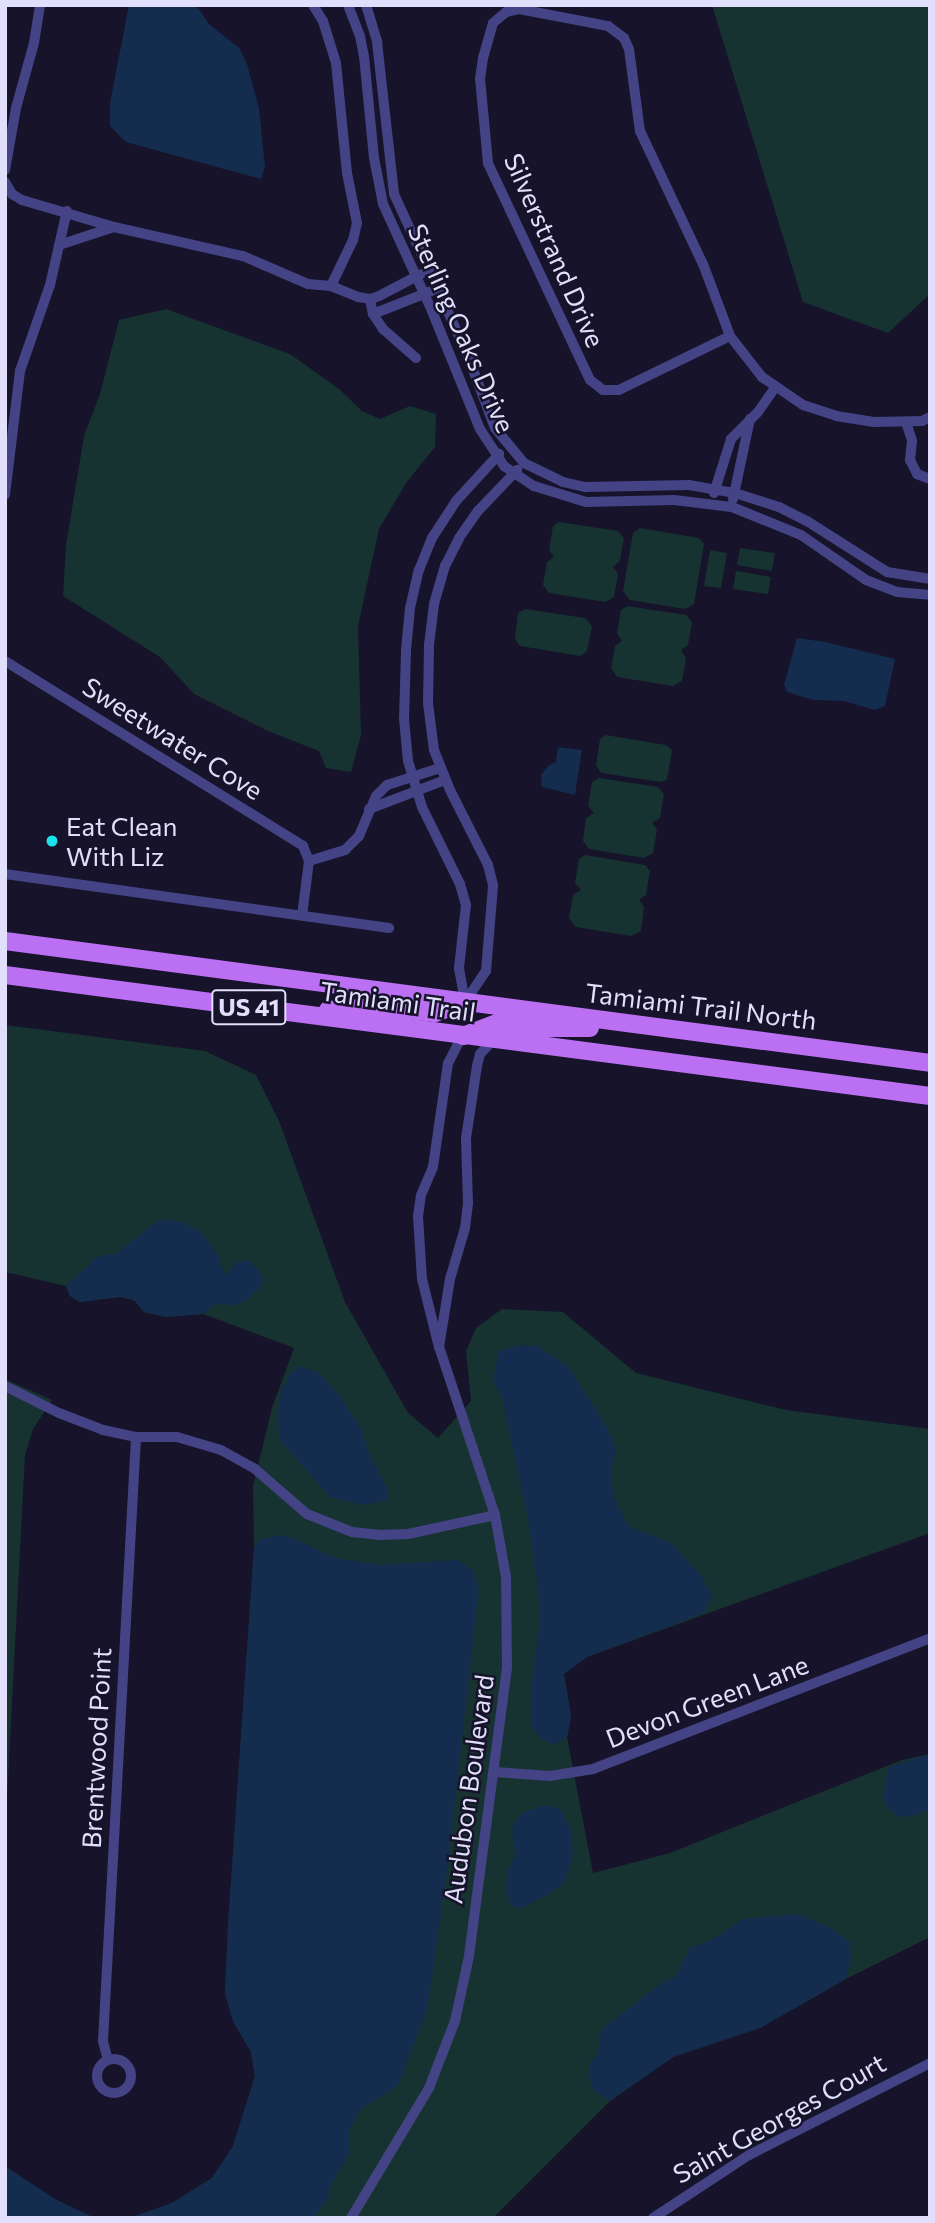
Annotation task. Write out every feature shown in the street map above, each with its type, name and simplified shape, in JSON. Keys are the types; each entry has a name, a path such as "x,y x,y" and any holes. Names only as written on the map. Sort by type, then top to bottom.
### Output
{"main road":[{"name":"Tamiami Trail","path":"5,941 465,1002"},
{"name":"Tamiami Trail","path":"5,975 493,1040"},
{"path":"288,1012 379,1007 435,1013 465,1002"},
{"name":"Tamiami Trail North","path":"465,1002 930,1063"},
{"path":"462,1036 497,1023 537,1028 656,1027"},
{"name":"US 41","path":"493,1040 930,1096"},
{"path":"874,1089 930,1088"}],"street":[{"path":"5,170 16,108 34,43 40,5"},
{"path":"313,5 328,31 337,63 347,173 357,223 354,240 331,286"},
{"name":"Sterling Oaks Drive","path":"348,5 364,56 378,184 390,223 424,294 480,429 496,457 513,474 550,493 586,502 711,503 732,506 801,535 866,580 897,592 930,595"},
{"name":"Sterling Oaks Drive","path":"366,5 377,42 394,194 439,288 495,428 524,463 543,474 585,487 656,485 735,493 779,507 833,537 887,572 930,579"},
{"name":"Silverstrand Drive","path":"730,336 619,390 603,390 590,380 488,163 480,79 488,32 500,16 512,10 526,10 608,26 624,38 629,50 640,131 703,264 730,336 746,360 775,388 803,405 836,416 873,422 906,422 930,417"},
{"path":"5,183 12,194 22,200 67,211 114,227 243,256 308,284 331,286 345,294 370,299 429,270"},
{"path":"5,495 20,371 50,285 67,211"},
{"path":"59,245 114,227"},
{"path":"373,314 439,288"},
{"path":"370,299 373,314 383,329 416,358"},
{"path":"711,503 731,439 775,388"},
{"path":"732,506 750,419"},
{"path":"906,422 912,441 910,460 917,474 930,479"},
{"path":"465,1002 459,968 466,905 460,884 412,776 405,742 404,682 410,608 419,570 432,538 456,501 508,445"},
{"path":"465,1002 486,971 493,885 485,856 440,768 428,704 434,604 445,566 459,538 478,511 524,463"},
{"name":"Sweetwater Cove","path":"5,661 303,846 309,861"},
{"path":"302,916 309,861 345,850 359,836 376,796 387,785 440,768"},
{"path":"369,809 445,780"},
{"path":"5,874 389,928"},
{"name":"Audubon Boulevard","path":"351,2218 429,2088 452,2033 465,1980 495,1772 509,1632 506,1577 495,1515 439,1347 422,1279 418,1216 421,1195 433,1167 448,1063 462,1036"},
{"name":"Audubon Boulevard","path":"439,1347 450,1279 465,1228 468,1203 466,1138 477,1066 480,1054 493,1040"},
{"path":"5,1386 80,1423 136,1437 177,1437 221,1450 255,1469 307,1514 352,1532 408,1534 495,1515"},
{"name":"Brentwood Point","path":"108,2060 103,2041 136,1437"},
{"name":"Devon Green Lane","path":"495,1772 550,1776 593,1769 930,1638"},
{"name":"Saint Georges Court","path":"653,2218 749,2155 930,2063"}],"green space":[{"path":"712,5 930,5 930,294 888,333 803,302"},
{"path":"166,309 290,354 339,389 362,411 380,419 410,406 436,414 435,447 406,483 379,529 358,626 361,735 351,772 326,768 319,751 268,731 194,694 160,657 63,596 66,545 84,436 100,394 119,320"},
{"path":"559,522 618,531 624,538 620,561 613,567 618,574 614,597 605,602 549,593 543,585 547,562 554,557 549,550 553,526"},
{"path":"640,528 699,538 704,544 694,604 685,609 630,600 623,591 633,533"},
{"path":"740,548 775,553 772,571 737,565"},
{"path":"710,550 727,553 721,588 704,586"},
{"path":"736,571 771,577 768,594 733,589"},
{"path":"627,606 686,615 692,622 688,645 681,650 686,658 682,681 673,686 617,677 611,668 615,646 622,641 617,633 621,610"},
{"path":"525,609 585,618 592,626 587,651 580,656 520,646 515,639 518,613"},
{"path":"606,735 666,745 672,750 667,780 661,782 601,773 596,765 600,739"},
{"path":"599,778 658,787 664,794 660,818 652,823 657,830 653,853 644,858 589,849 583,841 586,818 594,813 588,806 592,782"},
{"path":"585,855 645,865 650,871 646,895 639,900 644,907 641,931 631,936 576,927 569,918 573,895 581,890 575,883 579,859"},
{"path":"5,1025 205,1051 256,1075 279,1121 345,1302 408,1413 438,1438 471,1401 466,1351 476,1328 502,1309 563,1312 636,1373 786,1410 930,1429 930,1533 587,1657 564,1674 571,1716 567,1737 593,1873 670,1853 902,1760 930,1754 930,1937 846,1979 760,2028 673,2057 610,2101 493,2218 130,2218 172,2203 212,2178 233,2146 255,2076 251,2052 233,2021 225,1994 228,1925 254,1548 253,1486 272,1408 294,1348 203,1314 165,1317 144,1312 134,1300 120,1297 80,1302 70,1296 66,1286 5,1272"},
{"path":"5,1379 52,1400 33,1429 25,1455 5,1837"}],"water":[{"path":"129,5 196,5 209,24 239,48 247,64 259,108 265,167 261,179 126,142 110,126 110,103"},
{"path":"797,638 826,642 895,659 885,706 875,710 844,701 813,700 787,692 784,685"},
{"path":"558,747 582,750 575,795 542,787 541,775 548,766 556,762"},
{"path":"167,1219 182,1222 201,1232 217,1253 225,1275 236,1263 246,1260 257,1268 263,1280 259,1288 245,1301 231,1306 217,1303 203,1314 165,1317 144,1312 134,1300 120,1297 80,1302 70,1296 66,1286 97,1257 117,1253 157,1221"},
{"path":"519,1345 537,1346 568,1366 609,1431 616,1449 611,1471 613,1495 628,1526 671,1543 700,1574 712,1595 704,1613 587,1657 564,1674 571,1716 567,1737 555,1744 542,1740 532,1727 531,1687 540,1620 538,1588 527,1514 502,1399 493,1380 499,1351"},
{"path":"300,1366 319,1373 343,1400 361,1429 369,1454 388,1489 388,1500 362,1505 330,1497 281,1442 277,1418 281,1392 290,1374"},
{"path":"279,1535 296,1539 335,1558 380,1565 457,1560 472,1569 479,1588 447,1871 427,2010 398,2086 360,2109 349,2131 350,2152 329,2189 328,2199 314,2218 130,2218 172,2203 212,2178 233,2146 255,2076 251,2052 233,2021 225,1994 228,1925 254,1548 260,1539"},
{"path":"930,1754 930,1809 911,1817 899,1816 888,1809 883,1797 889,1767"},
{"path":"545,1805 561,1810 571,1830 573,1857 565,1882 544,1897 521,1908 511,1906 506,1890 507,1873 515,1855 512,1827 522,1813"},
{"path":"798,1914 831,1928 850,1942 851,1958 846,1979 760,2028 673,2057 610,2101 594,2091 588,2076 591,2060 598,2055 601,2030 660,1984 676,1976 690,1948 713,1939 743,1919"},
{"path":"8,2168 55,2199 95,2218 5,2218 5,2170"}],"place":[{"name":"Eat Clean With Liz","path":"52,841"}]}
